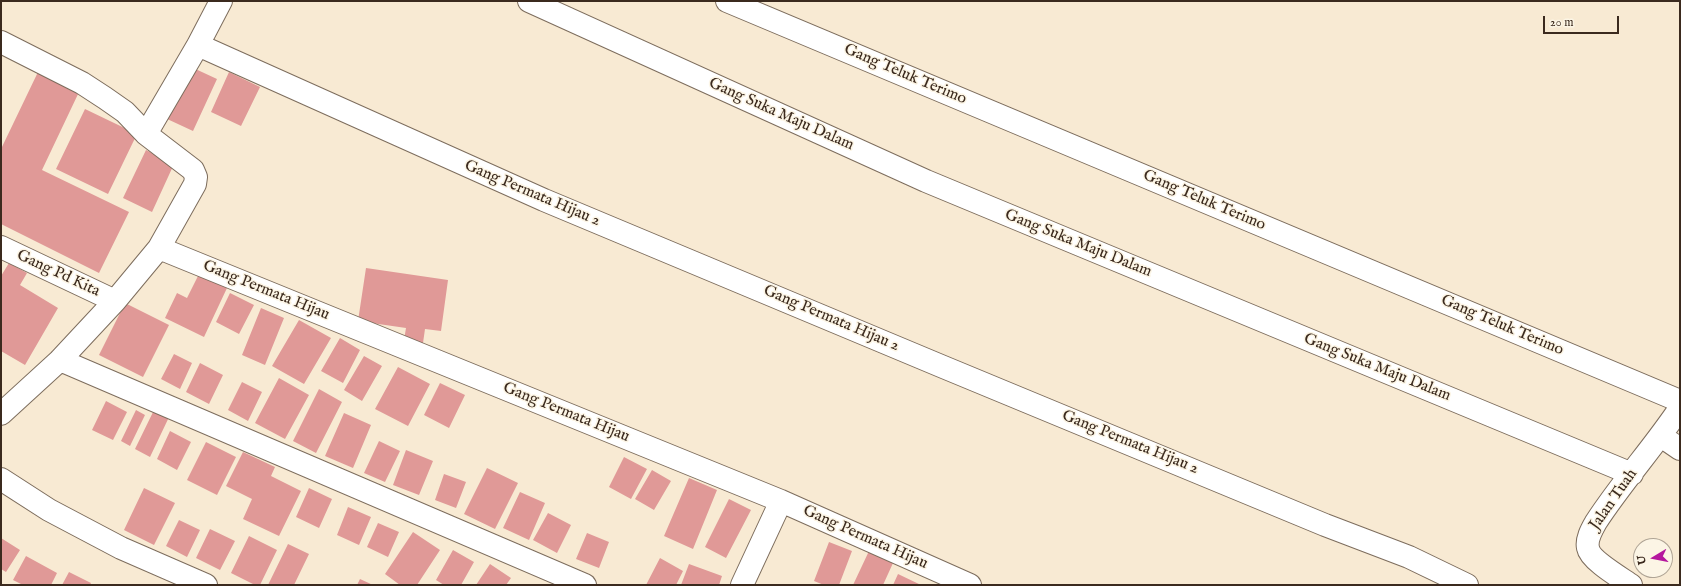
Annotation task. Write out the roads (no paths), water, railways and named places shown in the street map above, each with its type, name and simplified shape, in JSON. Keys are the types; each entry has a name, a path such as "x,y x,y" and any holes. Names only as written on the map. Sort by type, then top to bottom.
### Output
{"street":[{"path":"146,134 198,45 221,1"},
{"name":"Gang Suka Maju Dalam","path":"529,1 926,181 1632,474"},
{"name":"Gang Teluk Terimo","path":"727,1 1680,400"},
{"path":"1,42 82,83 125,112 146,134 193,170 196,177 195,184 190,195 159,248 115,300 60,360 1,414"},
{"name":"Gang Permata Hijau 2","path":"198,45 544,200 1325,525 1409,557 1467,585"},
{"name":"Gang Pd Kita","path":"1,247 115,300"},
{"name":"Gang Permata Hijau","path":"159,248 781,500 970,585"},
{"path":"60,360 585,585"},
{"name":"Jalan Tuah","path":"1620,582 1594,558 1588,549 1588,539 1596,523 1680,408"},
{"path":"1661,436 1680,449"},
{"path":"1,479 49,510 121,548 206,585"},
{"path":"742,585 781,500"}]}
